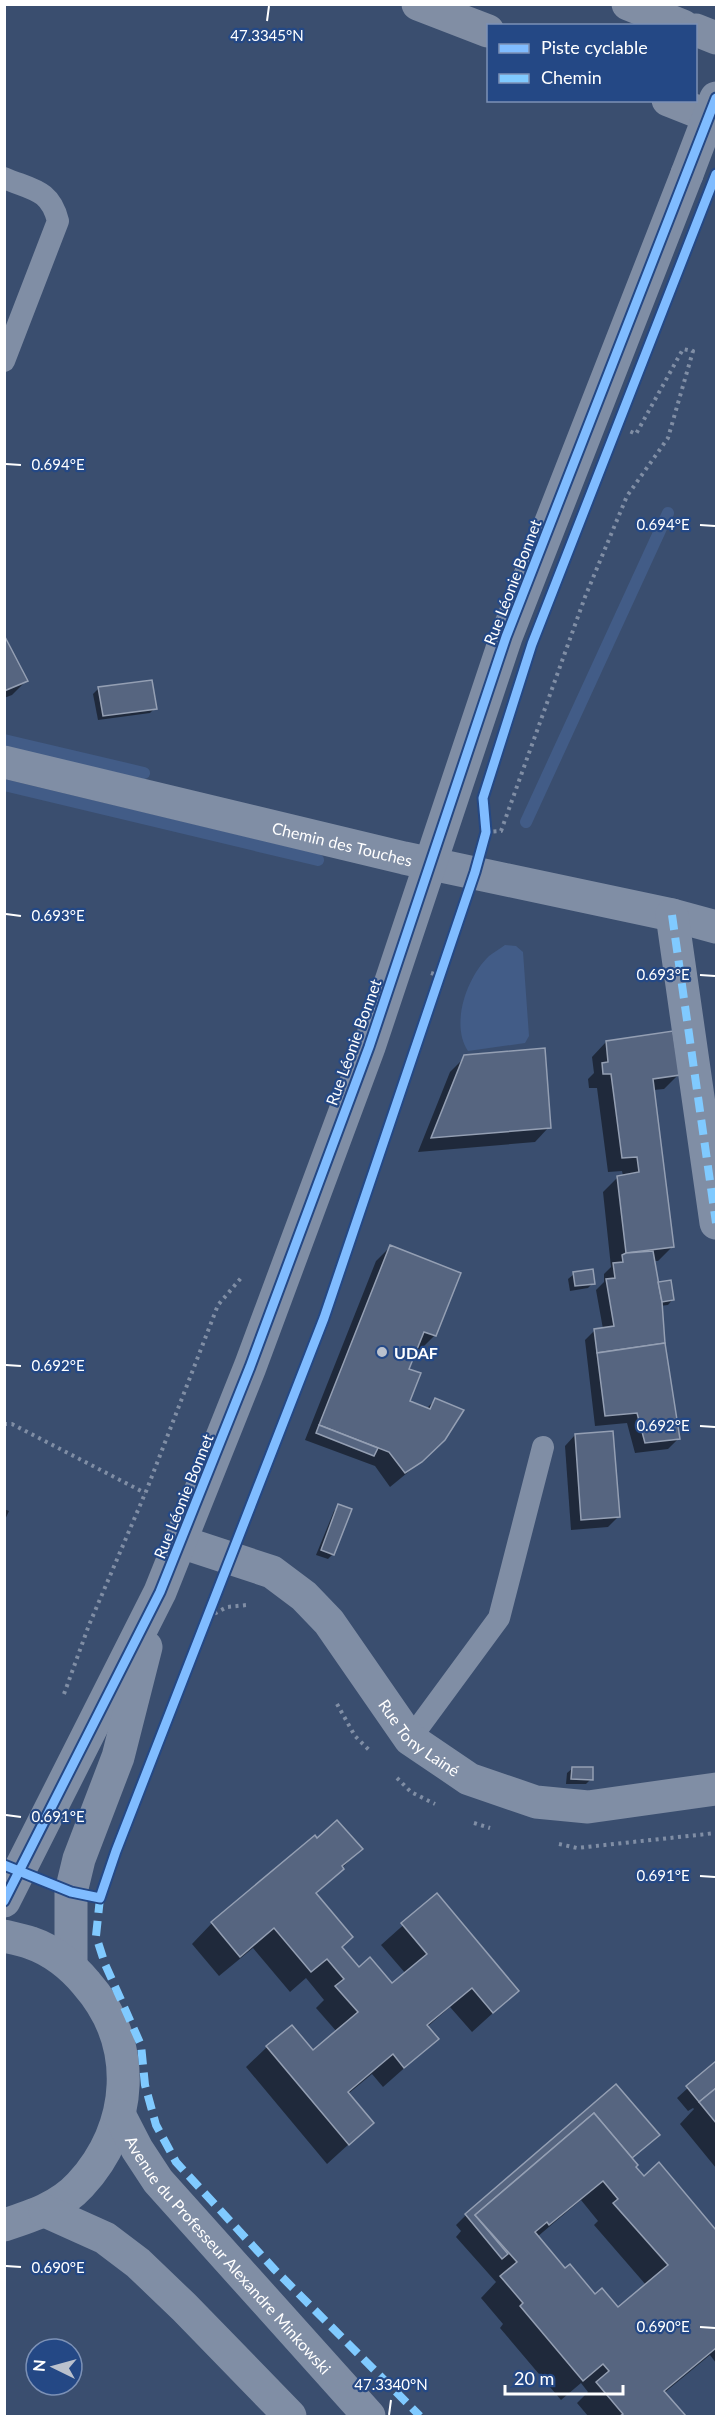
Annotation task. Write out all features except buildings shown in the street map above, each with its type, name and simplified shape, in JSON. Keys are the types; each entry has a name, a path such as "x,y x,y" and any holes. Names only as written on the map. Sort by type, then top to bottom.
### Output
{"highway":[{"path":"418,4 487,30"},
{"path":"628,4 678,24"},
{"path":"697,30 717,38"},
{"path":"673,102 717,119"}],"street":[{"name":"Rue Léonie Bonnet","path":"4,1901 160,1592 181,1542 250,1367 369,1047 506,637 717,98"},
{"name":"Chemin des Touches","path":"4,762 430,863 672,915 717,927"},
{"path":"672,915 717,1223"},
{"name":"Rue Tony Lainé","path":"181,1542 272,1572 304,1596 329,1622 410,1740 469,1779 536,1802 588,1807 717,1789"},
{"name":"Rue Léonie Bonnet","path":"71,1966 71,1892 79,1859 118,1757 160,1592"},
{"path":"4,1936 33,1943 71,1966 99,1997 117,2034 124,2074 120,2116 105,2154 79,2187 45,2211 4,2225"},
{"name":"Avenue du Professeur Alexandre Minkowski","path":"120,2116 137,2149 158,2181 369,2416"},
{"path":"45,2211 105,2238 138,2263 290,2416"}],"lane":[{"path":"4,178 44,195 54,205 58,221 4,361"},
{"path":"410,1740 500,1618 543,1447"}],"path":[{"path":"486,832 501,831 585,597 627,496 668,438 693,351 683,349 636,434 618,425"},
{"path":"61,1703 89,1625 145,1493 218,1305"},
{"path":"4,1424 12,1424 145,1493"}],"water":[{"path":"505,945 516,946 523,952 529,1036 525,1043 468,1051 463,1040 461,1015 468,988 481,965"}],"waterway":[{"path":"526,822 668,513"},
{"path":"4,740 144,773"},
{"path":"4,785 318,860"}],"marked path":[{"path":"672,915 716,1223"},
{"path":"100,1898 96,1936 105,1964 141,2045 145,2085 156,2125 176,2162 275,2270 420,2416"}],"cycle path":[{"path":"4,1901 160,1592 250,1367 369,1047 506,637 716,98"},
{"path":"4,1865 71,1892 100,1898 116,1851 324,1318 475,872 486,832 483,798 532,644 716,174"}],"place":[{"name":"UDAF","path":"382,1352"}]}
